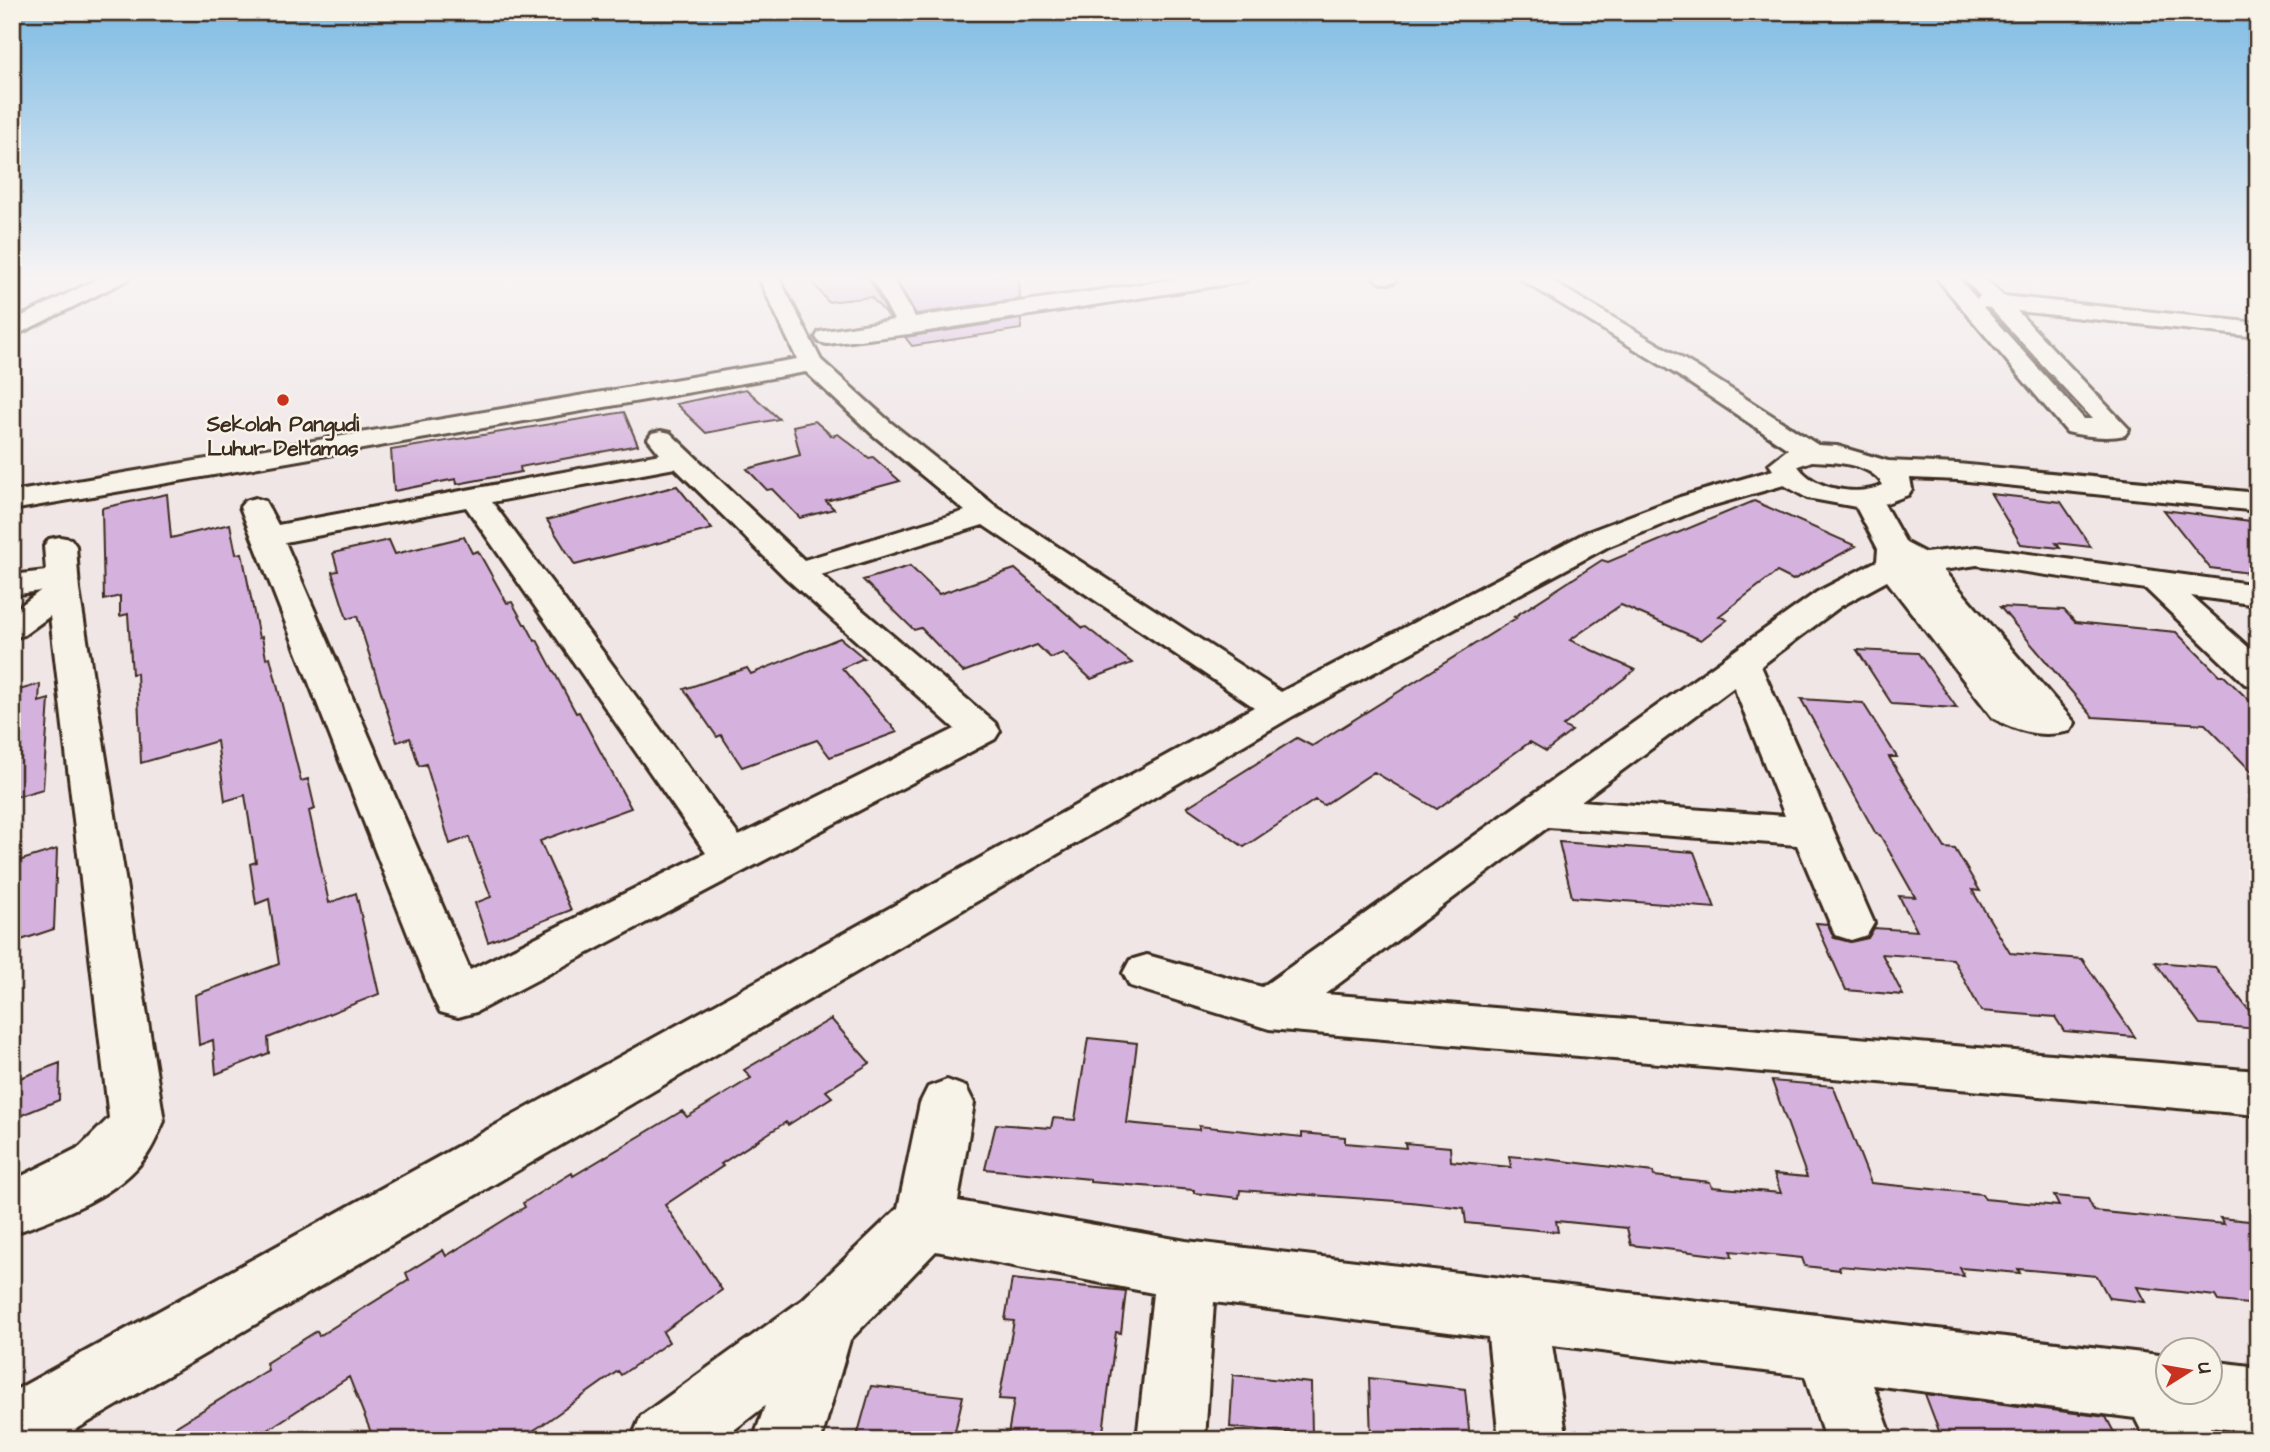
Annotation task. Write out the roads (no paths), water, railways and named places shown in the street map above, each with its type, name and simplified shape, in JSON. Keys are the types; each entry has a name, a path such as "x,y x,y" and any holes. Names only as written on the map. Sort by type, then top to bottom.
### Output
{"street":[{"path":"801,344 811,364 881,428 987,514 1280,708"},
{"path":"12,1429 1280,708 1596,540 1800,464 1862,460 1884,469 1896,479 1898,489 1887,497 1867,500 1836,497 1815,491 1800,464 1687,371 1642,344"},
{"path":"2014,344 2076,426 2116,429 2025,344"},
{"path":"12,501 811,364"},
{"path":"671,449 798,572 981,731 457,998 261,521 473,497 671,449"},
{"path":"1884,469 2102,485 2258,502"},
{"path":"473,497 733,859"},
{"path":"1867,500 1902,559 2006,710 2028,722 2056,723 1902,559"},
{"path":"798,572 987,514"},
{"path":"1269,1009 1829,599 1902,559 1977,556 2258,595"},
{"path":"12,585 62,571"},
{"path":"12,628 62,571"},
{"path":"12,1208 100,1165 132,1133 137,1121 62,571"},
{"path":"2157,582 2258,676"},
{"path":"1741,663 1851,923"},
{"path":"1538,812 1813,832"},
{"path":"1147,973 1269,1009 2258,1093"},
{"path":"665,1440 824,1322 925,1223 947,1103"},
{"path":"925,1223 1185,1270 1828,1348 2154,1399"},
{"path":"1171,1440 1185,1270"},
{"path":"1516,1310 1533,1440"},
{"path":"788,1440 824,1322"},
{"path":"1828,1348 1859,1440"},
{"path":"2224,1401 2258,1400"}],"place":[{"name":"Sekolah Pangudi Luhur Deltamas","path":"283,400"}]}
